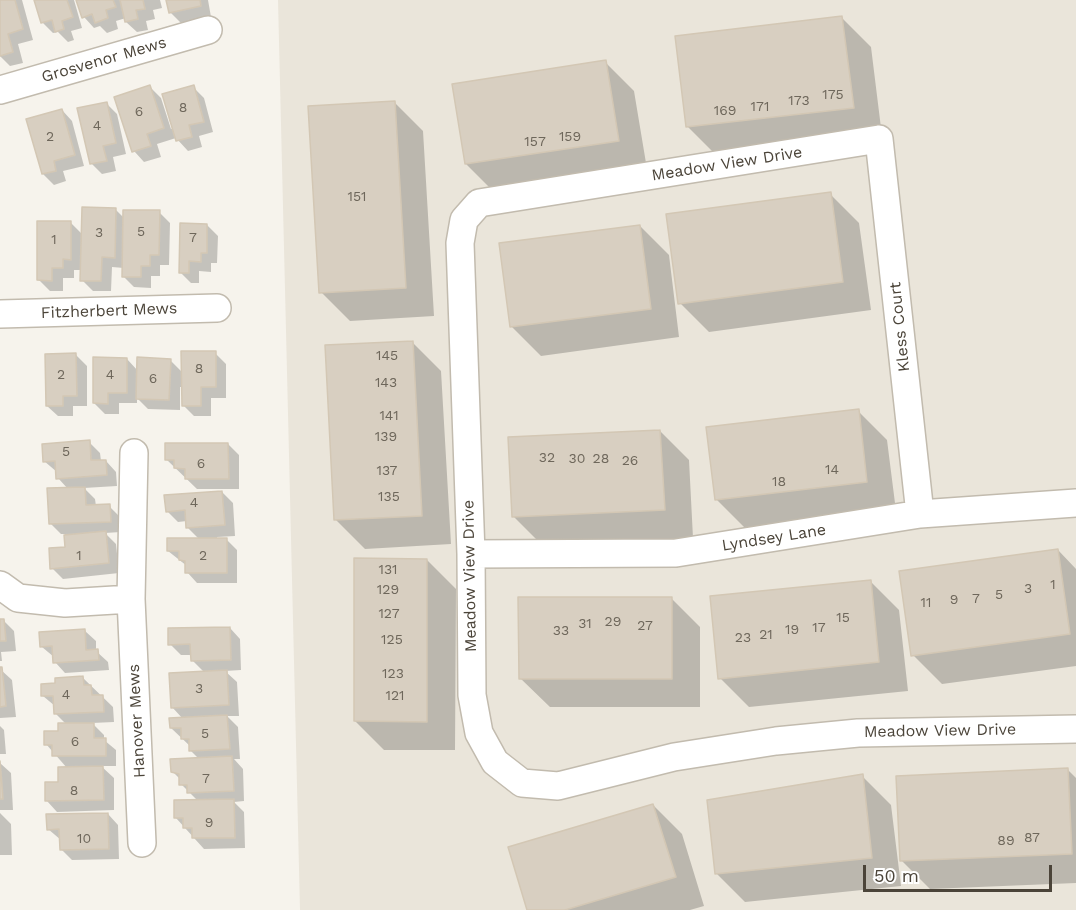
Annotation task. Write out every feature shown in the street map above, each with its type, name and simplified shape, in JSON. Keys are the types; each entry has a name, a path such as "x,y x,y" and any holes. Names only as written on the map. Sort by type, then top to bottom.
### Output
{"street":[{"name":"Grosvenor Mews","path":"0,90 208,30"},
{"name":"Kless Court","path":"879,139 920,514"},
{"name":"Meadow View Drive","path":"879,139 479,203 464,220 460,243 471,554 472,695 479,734 495,762 522,783 558,786 674,757 788,739 858,733 1076,729"},
{"name":"Fitzherbert Mews","path":"0,314 218,308"},
{"name":"Hanover Mews","path":"134,453 131,599 142,843"},
{"name":"Lyndsey Lane","path":"471,554 676,553 920,514 1076,503"},
{"path":"0,585 18,598 65,603 131,599"}],"shaded area":[{"path":"278,0 1076,0 1076,910 300,910"}],"building":[{"path":"0,0 15,0 23,29 8,34 13,52 0,56"},
{"path":"34,0 67,0 73,17 62,21 64,29 55,32 52,20 41,23"},
{"path":"76,0 113,0 116,7 106,10 108,18 95,23 92,14 82,18"},
{"path":"120,0 143,0 145,9 136,10 138,19 125,22"},
{"path":"166,0 200,0 201,6 169,13"},
{"path":"842,16 854,108 686,127 675,36"},
{"path":"606,60 619,141 465,164 452,84"},
{"path":"150,85 164,128 147,134 151,146 132,152 114,97"},
{"path":"194,85 204,122 189,125 192,137 176,141 162,94"},
{"path":"395,101 406,288 319,293 308,106"},
{"path":"107,102 116,143 103,146 107,161 90,164 77,108"},
{"path":"62,109 75,155 54,161 56,171 42,174 26,119"},
{"path":"831,192 843,282 678,304 666,214"},
{"path":"82,207 116,208 115,258 102,257 101,281 80,281"},
{"path":"123,210 160,210 159,255 150,255 150,266 141,266 141,277 122,277"},
{"path":"37,221 71,221 71,260 63,259 63,268 52,268 52,281 37,280"},
{"path":"180,223 207,224 207,253 201,253 201,262 189,261 189,273 179,273"},
{"path":"640,225 651,309 510,327 499,243"},
{"path":"413,341 422,516 334,520 325,345"},
{"path":"181,351 216,351 216,387 201,387 201,406 182,406"},
{"path":"76,353 77,396 63,396 63,406 46,406 45,354"},
{"path":"93,357 127,358 127,393 108,393 108,404 93,403"},
{"path":"137,357 171,359 169,400 136,399"},
{"path":"859,409 867,482 715,500 706,427"},
{"path":"660,430 665,510 512,517 508,437"},
{"path":"90,440 91,460 106,460 107,475 56,479 55,461 43,462 42,444"},
{"path":"165,443 228,443 229,479 185,479 185,469 174,468 174,460 165,460"},
{"path":"85,487 86,505 110,504 111,522 49,524 47,488"},
{"path":"222,491 225,525 186,528 185,510 166,512 164,495"},
{"path":"106,531 109,563 50,569 49,548 65,547 64,535"},
{"path":"167,538 227,538 227,573 185,573 185,561 179,560 179,551 167,551"},
{"path":"1058,549 1070,634 911,656 899,571"},
{"path":"354,558 427,559 427,722 354,721"},
{"path":"871,580 879,662 718,679 710,596"},
{"path":"518,597 672,597 672,679 519,679"},
{"path":"0,619 4,619 6,641 0,641"},
{"path":"230,627 231,660 191,661 190,644 168,645 168,628"},
{"path":"85,629 86,650 98,649 99,660 53,663 52,646 40,647 39,632"},
{"path":"0,667 2,667 6,706 0,707"},
{"path":"227,670 229,705 171,708 169,673"},
{"path":"83,676 84,685 91,685 92,695 103,695 104,712 54,714 53,696 41,696 41,684 55,683 55,678"},
{"path":"227,715 230,749 189,751 189,739 181,739 181,728 170,728 169,718"},
{"path":"58,723 94,723 94,738 106,738 106,756 52,756 52,745 44,745 44,731 58,731"},
{"path":"232,756 234,791 187,793 187,785 179,785 179,774 171,772 170,759"},
{"path":"0,761 3,799 0,799"},
{"path":"103,766 104,800 45,801 45,782 58,782 58,767"},
{"path":"1068,768 1072,854 900,861 896,776"},
{"path":"863,774 872,858 715,874 707,800"},
{"path":"234,799 235,838 192,838 192,828 183,828 183,818 174,818 174,800"},
{"path":"653,804 676,877 565,910 527,910 508,847"},
{"path":"108,813 109,849 60,850 59,829 47,830 46,814"}]}
